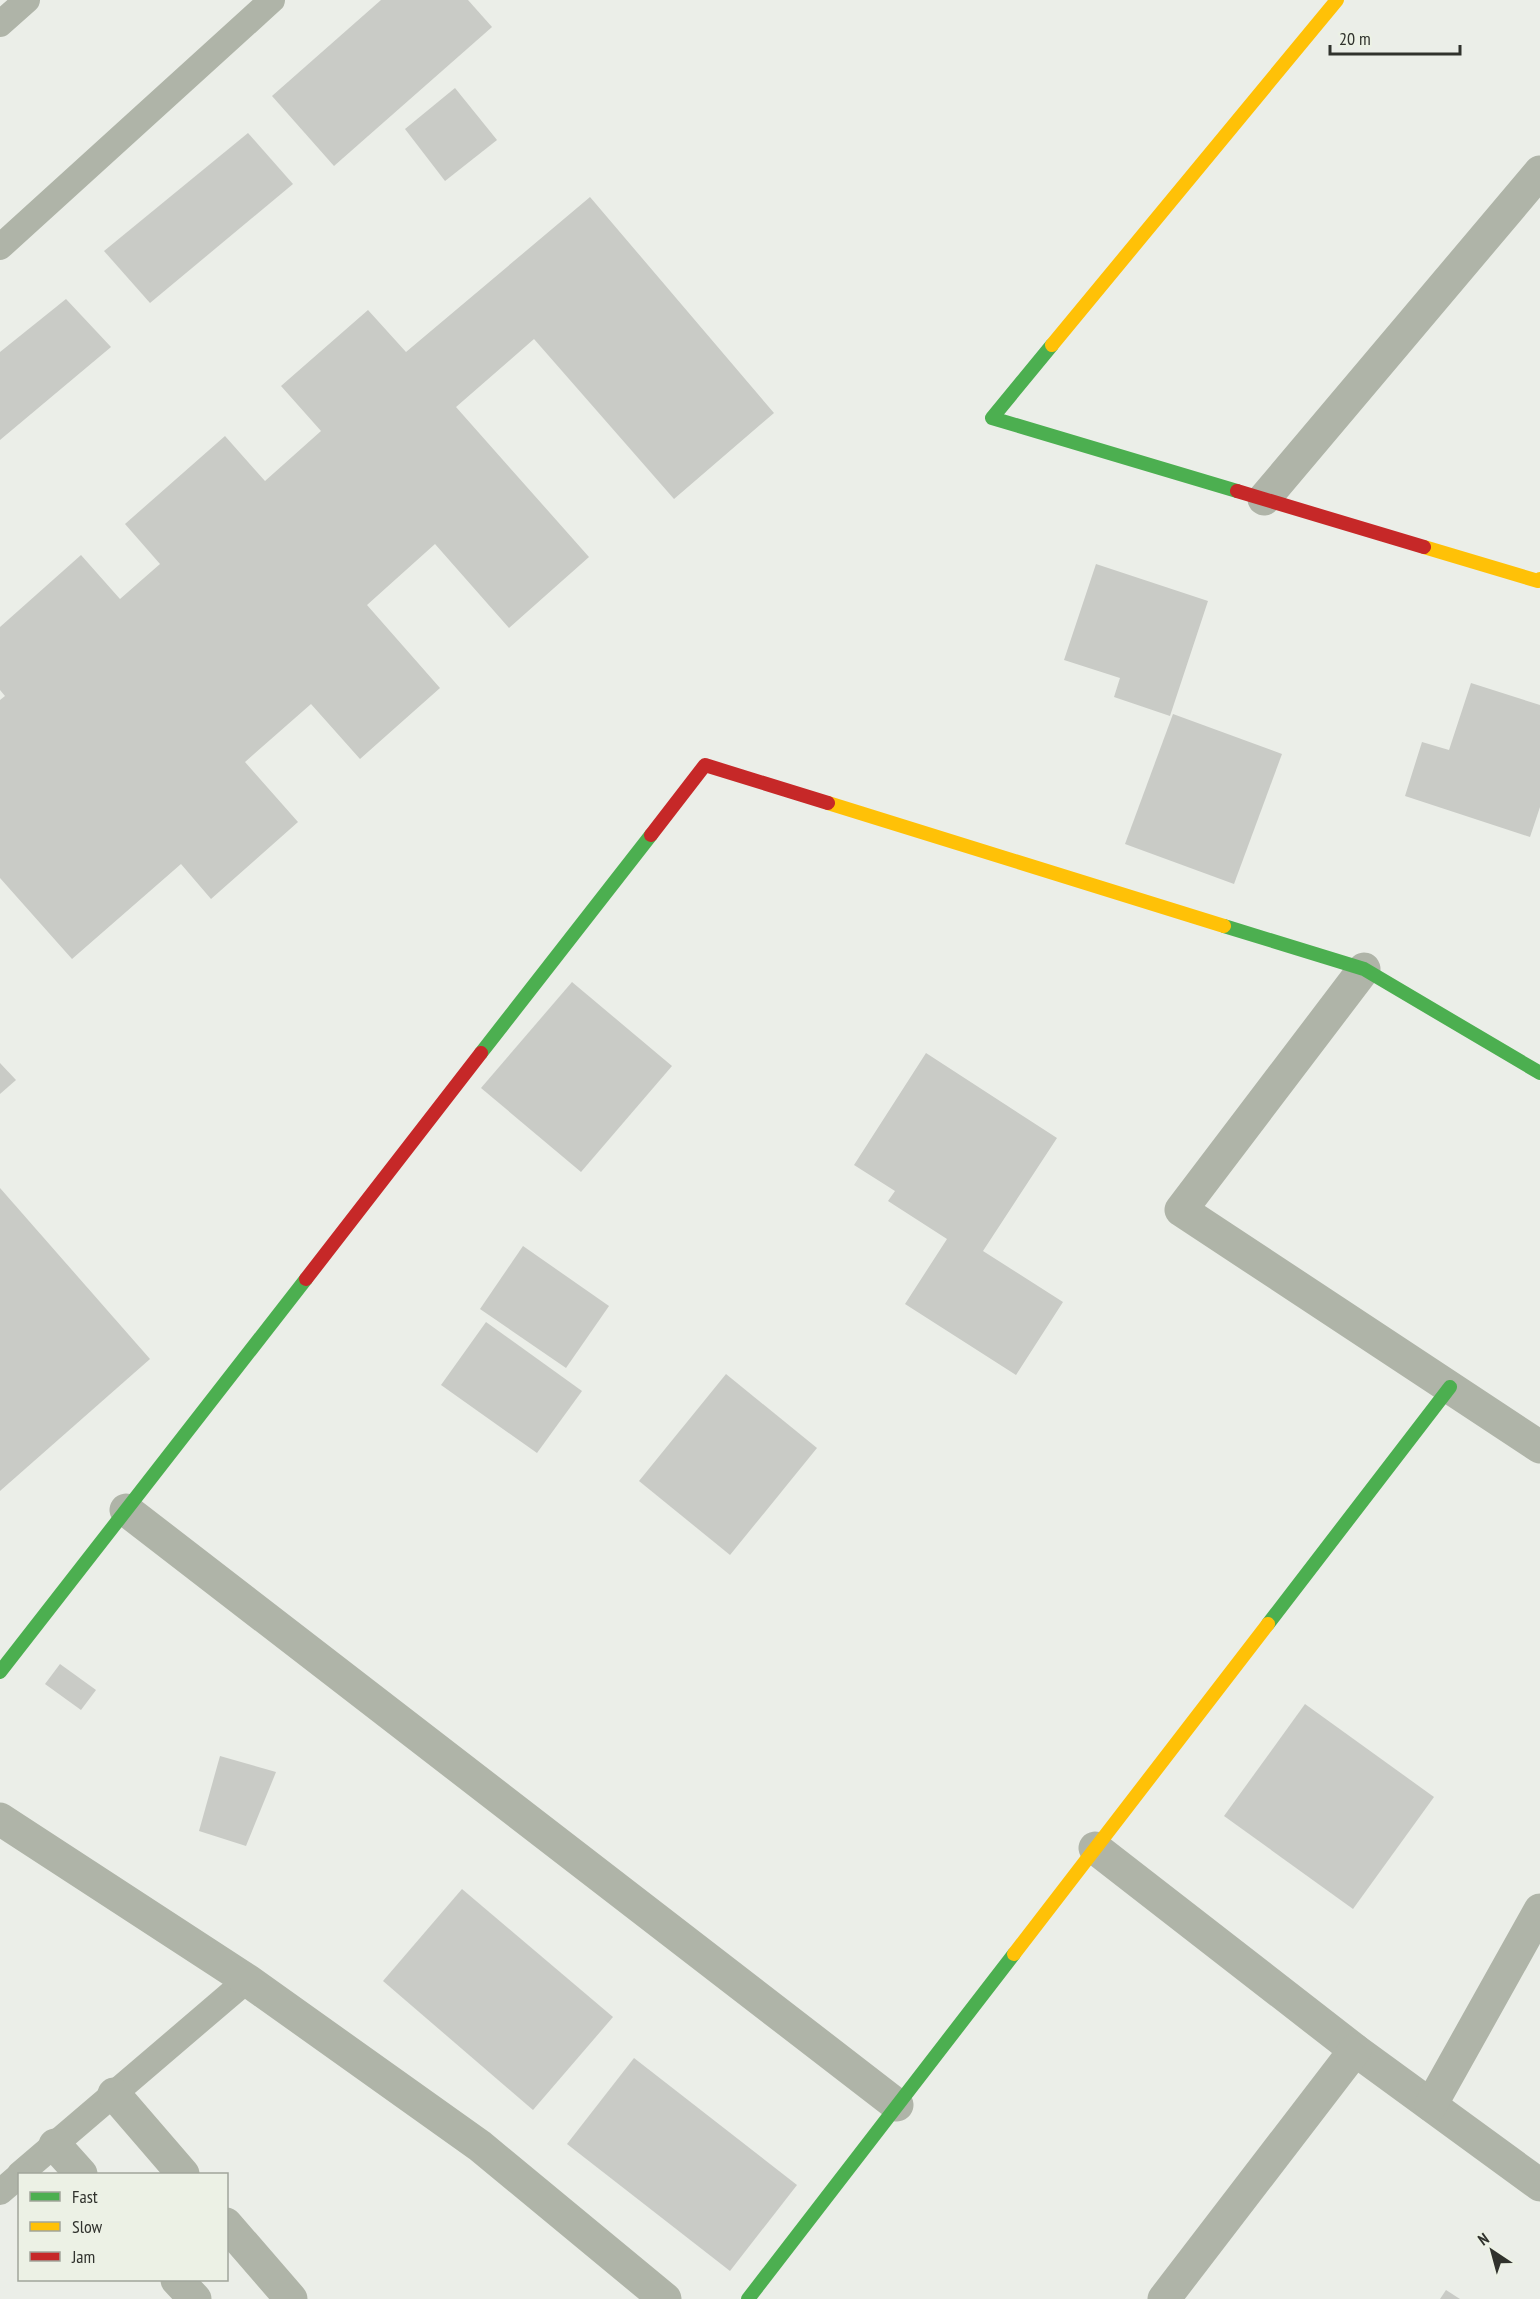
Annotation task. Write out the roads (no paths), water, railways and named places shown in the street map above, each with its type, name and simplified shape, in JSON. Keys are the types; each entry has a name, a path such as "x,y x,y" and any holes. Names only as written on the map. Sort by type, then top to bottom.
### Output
{"street":[{"path":"1337,0 992,418 1538,581 1540,579"},
{"path":"1264,499 1540,172"},
{"path":"0,1672 705,765 1364,969 1540,1073"},
{"path":"1364,969 1181,1209 1540,1447"},
{"path":"748,2299 1449,1387"},
{"path":"126,1510 897,2105"},
{"path":"0,1819 247,1980 480,2146 665,2299"},
{"path":"1095,1848 1355,2050 1540,2185"},
{"path":"1431,2105 1540,1910"},
{"path":"1164,2299 1355,2050"},
{"path":"114,2094 181,2173"},
{"path":"55,2145 79,2173"},
{"path":"228,2226 291,2299"},
{"path":"178,2281 195,2299"}],"lane":[{"path":"0,24 27,0"},
{"path":"0,247 272,0"},
{"path":"22,2173 247,1980"},
{"path":"0,2192 18,2177"}]}
